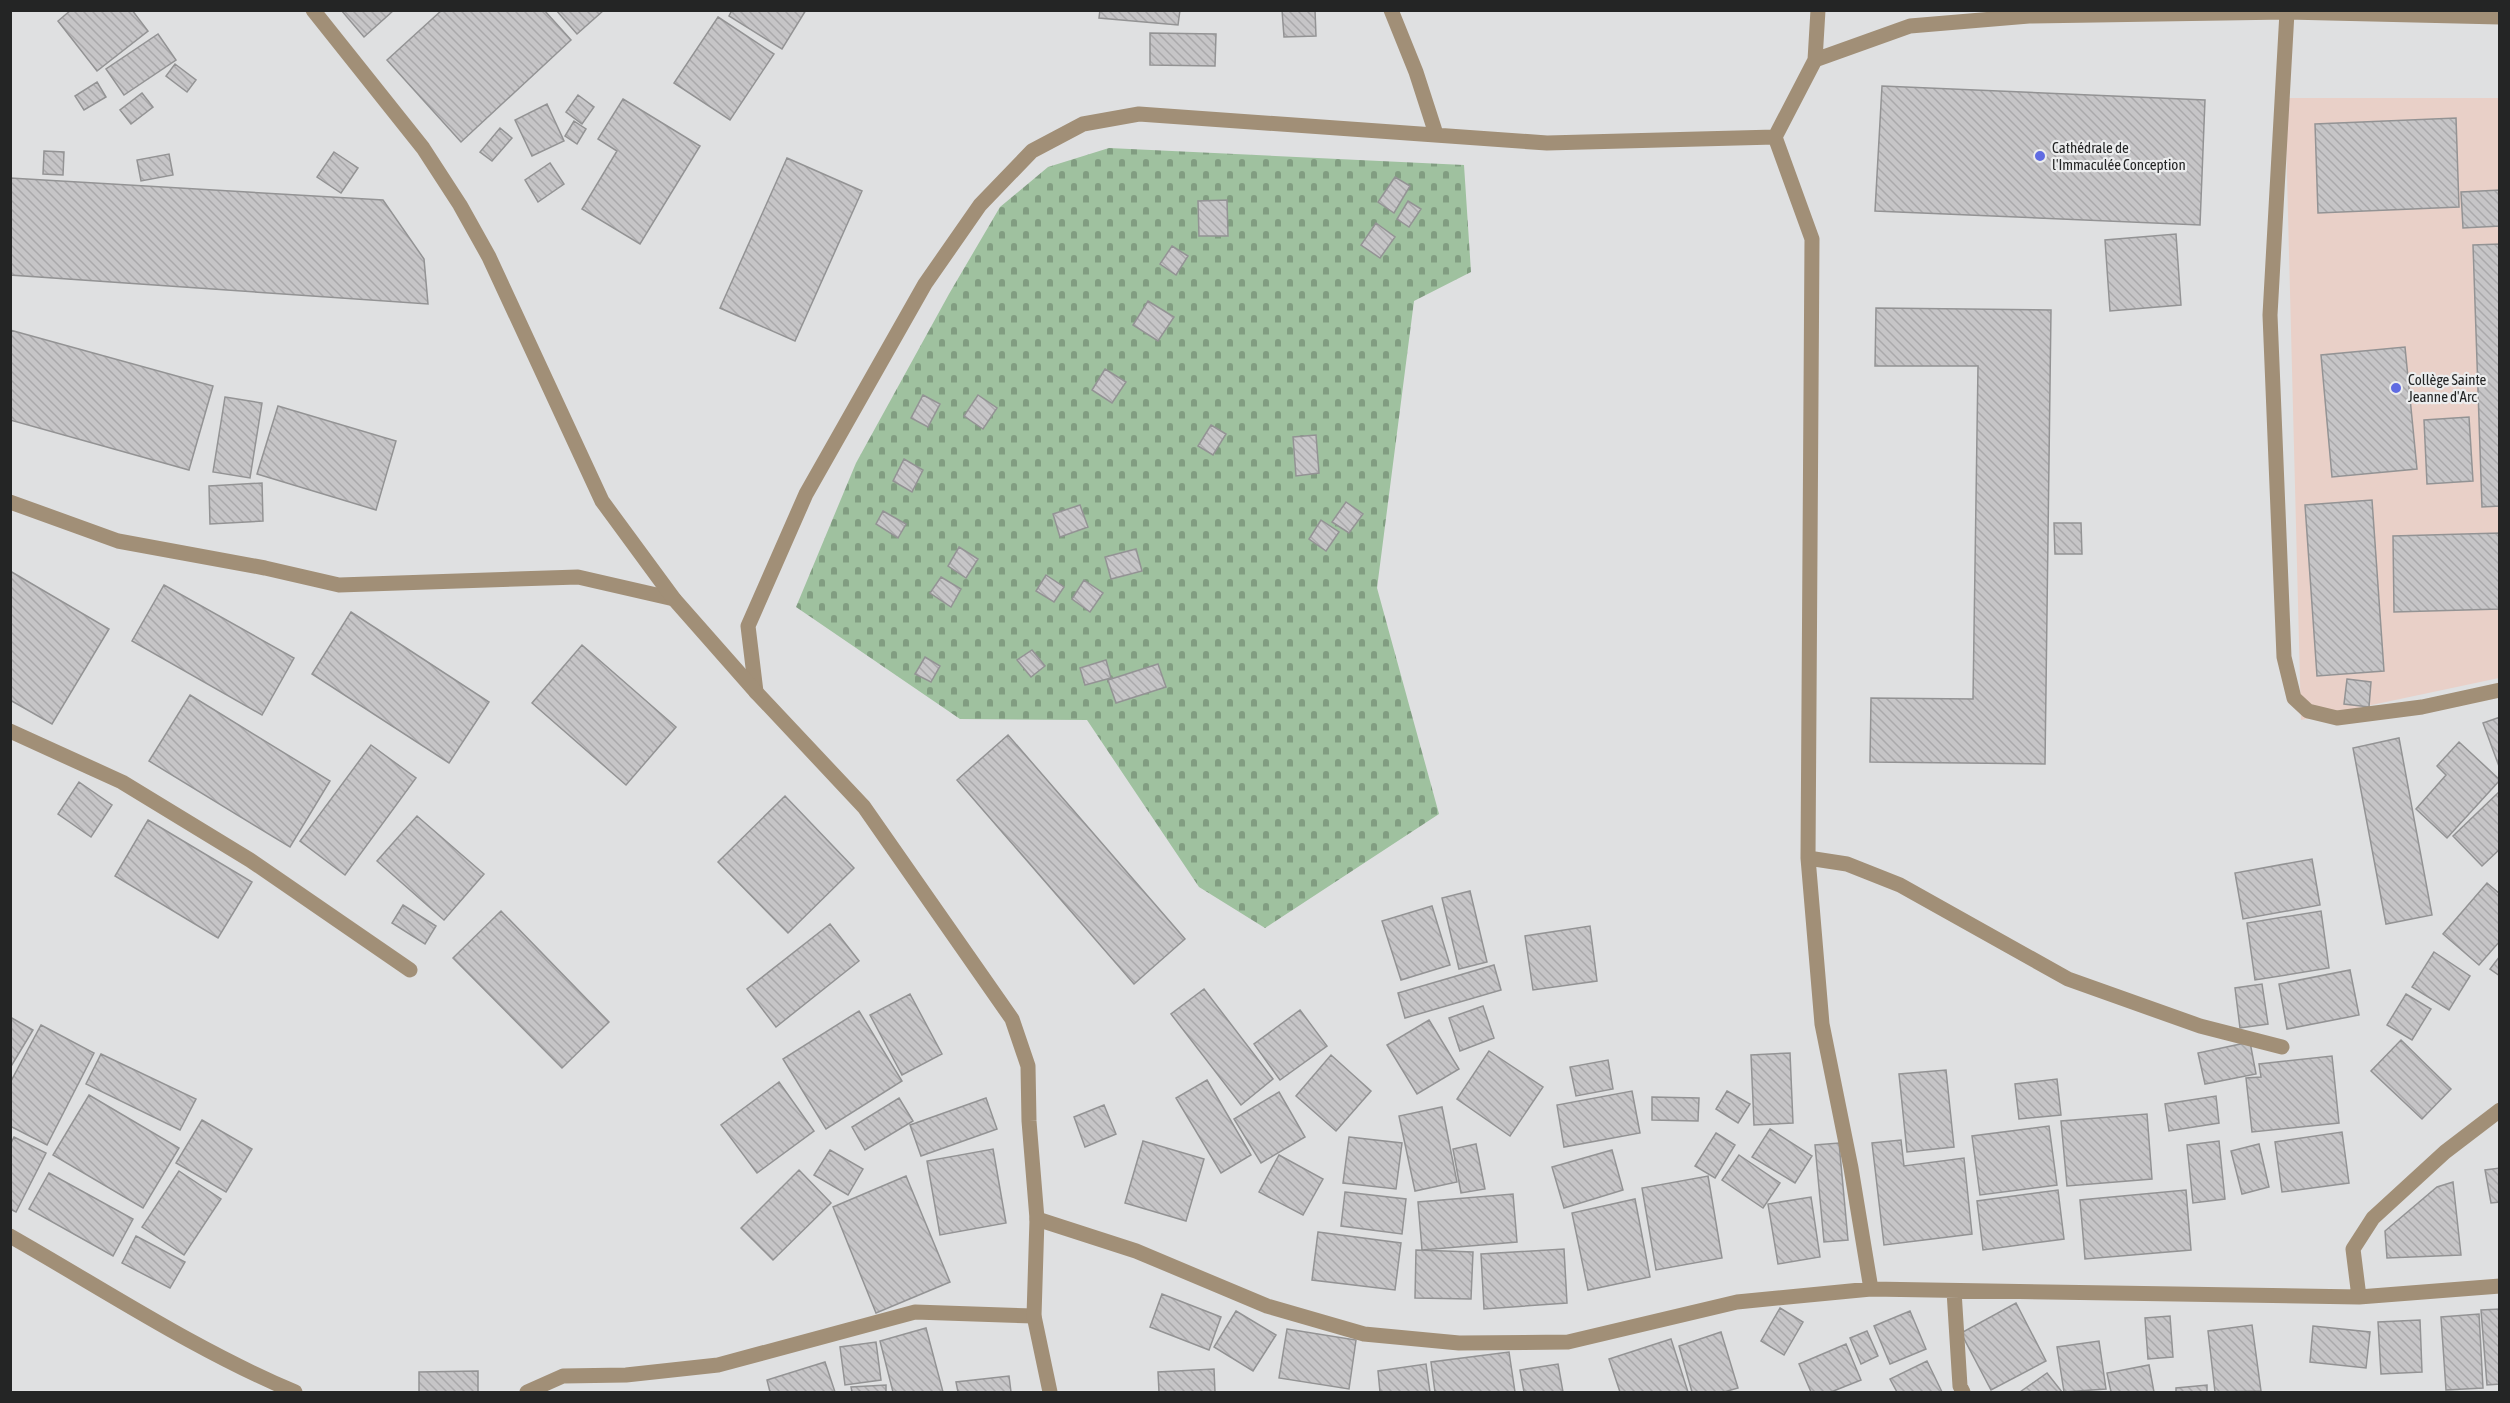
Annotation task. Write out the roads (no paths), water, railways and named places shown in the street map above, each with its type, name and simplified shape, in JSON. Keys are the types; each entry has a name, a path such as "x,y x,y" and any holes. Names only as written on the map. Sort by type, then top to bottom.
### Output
{"street":[{"path":"313,10 423,148 460,206 489,257 602,501 674,599 756,692 864,807 1012,1019 1028,1065 1029,1120 1037,1219 1034,1316 1050,1392"},
{"path":"1391,10 1416,72 1436,134"},
{"path":"1818,10 1815,60 1775,137 1812,239 1808,858 1822,1024 1851,1168 1871,1289"},
{"path":"1815,60 1910,26 2029,16 2287,12 2499,17"},
{"path":"2287,12 2270,315 2284,657 2294,698 2308,711 2337,717 2422,707 2499,690"},
{"path":"756,692 748,626 806,494 925,284 980,205 1032,151 1083,124 1139,114 1547,143 1775,137"},
{"path":"10,502 118,541 265,568 339,585 578,577 674,599"},
{"path":"10,731 122,782 250,860 410,970"},
{"path":"1808,858 1847,864 1900,885 2067,979 2200,1026 2282,1047"},
{"path":"2359,1297 2353,1249 2373,1218 2445,1152 2499,1110"},
{"path":"1037,1219 1136,1251 1267,1306 1364,1334 1459,1343 1568,1341 1737,1302 1871,1289 2359,1297 2499,1286"},
{"path":"10,1236 158,1324 245,1371 295,1392"},
{"path":"1954,1291 1960,1386 1963,1392"},
{"path":"527,1392 563,1376 627,1375 718,1365 915,1312 1034,1316"}],"place":[{"name":"Cathédrale de l'Immaculée Conception","path":"2040,156"},
{"name":"Collège Sainte Jeanne d'Arc","path":"2396,388"}]}
